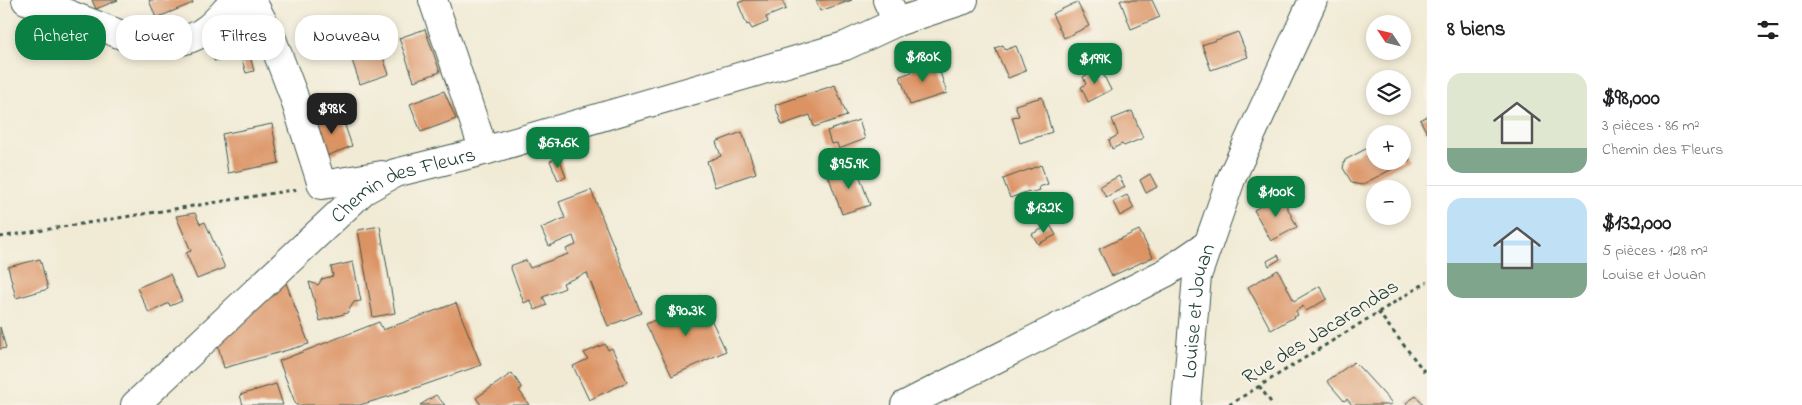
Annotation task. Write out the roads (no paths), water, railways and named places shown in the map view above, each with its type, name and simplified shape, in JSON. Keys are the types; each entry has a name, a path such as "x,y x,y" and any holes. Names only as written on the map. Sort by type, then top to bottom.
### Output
{"street":[{"path":"26,0 50,7 132,39 167,43 188,40 207,29 236,0"},
{"path":"250,0 272,39 322,185 395,173"},
{"path":"432,0 484,151"},
{"name":"Chemin des Fleurs","path":"134,405 363,192 395,173 484,151 845,46 892,11 964,0"},
{"name":"Louise et Jouan","path":"1186,405 1197,276 1231,179 1313,0"},
{"path":"905,405 1167,272 1208,244"}]}
